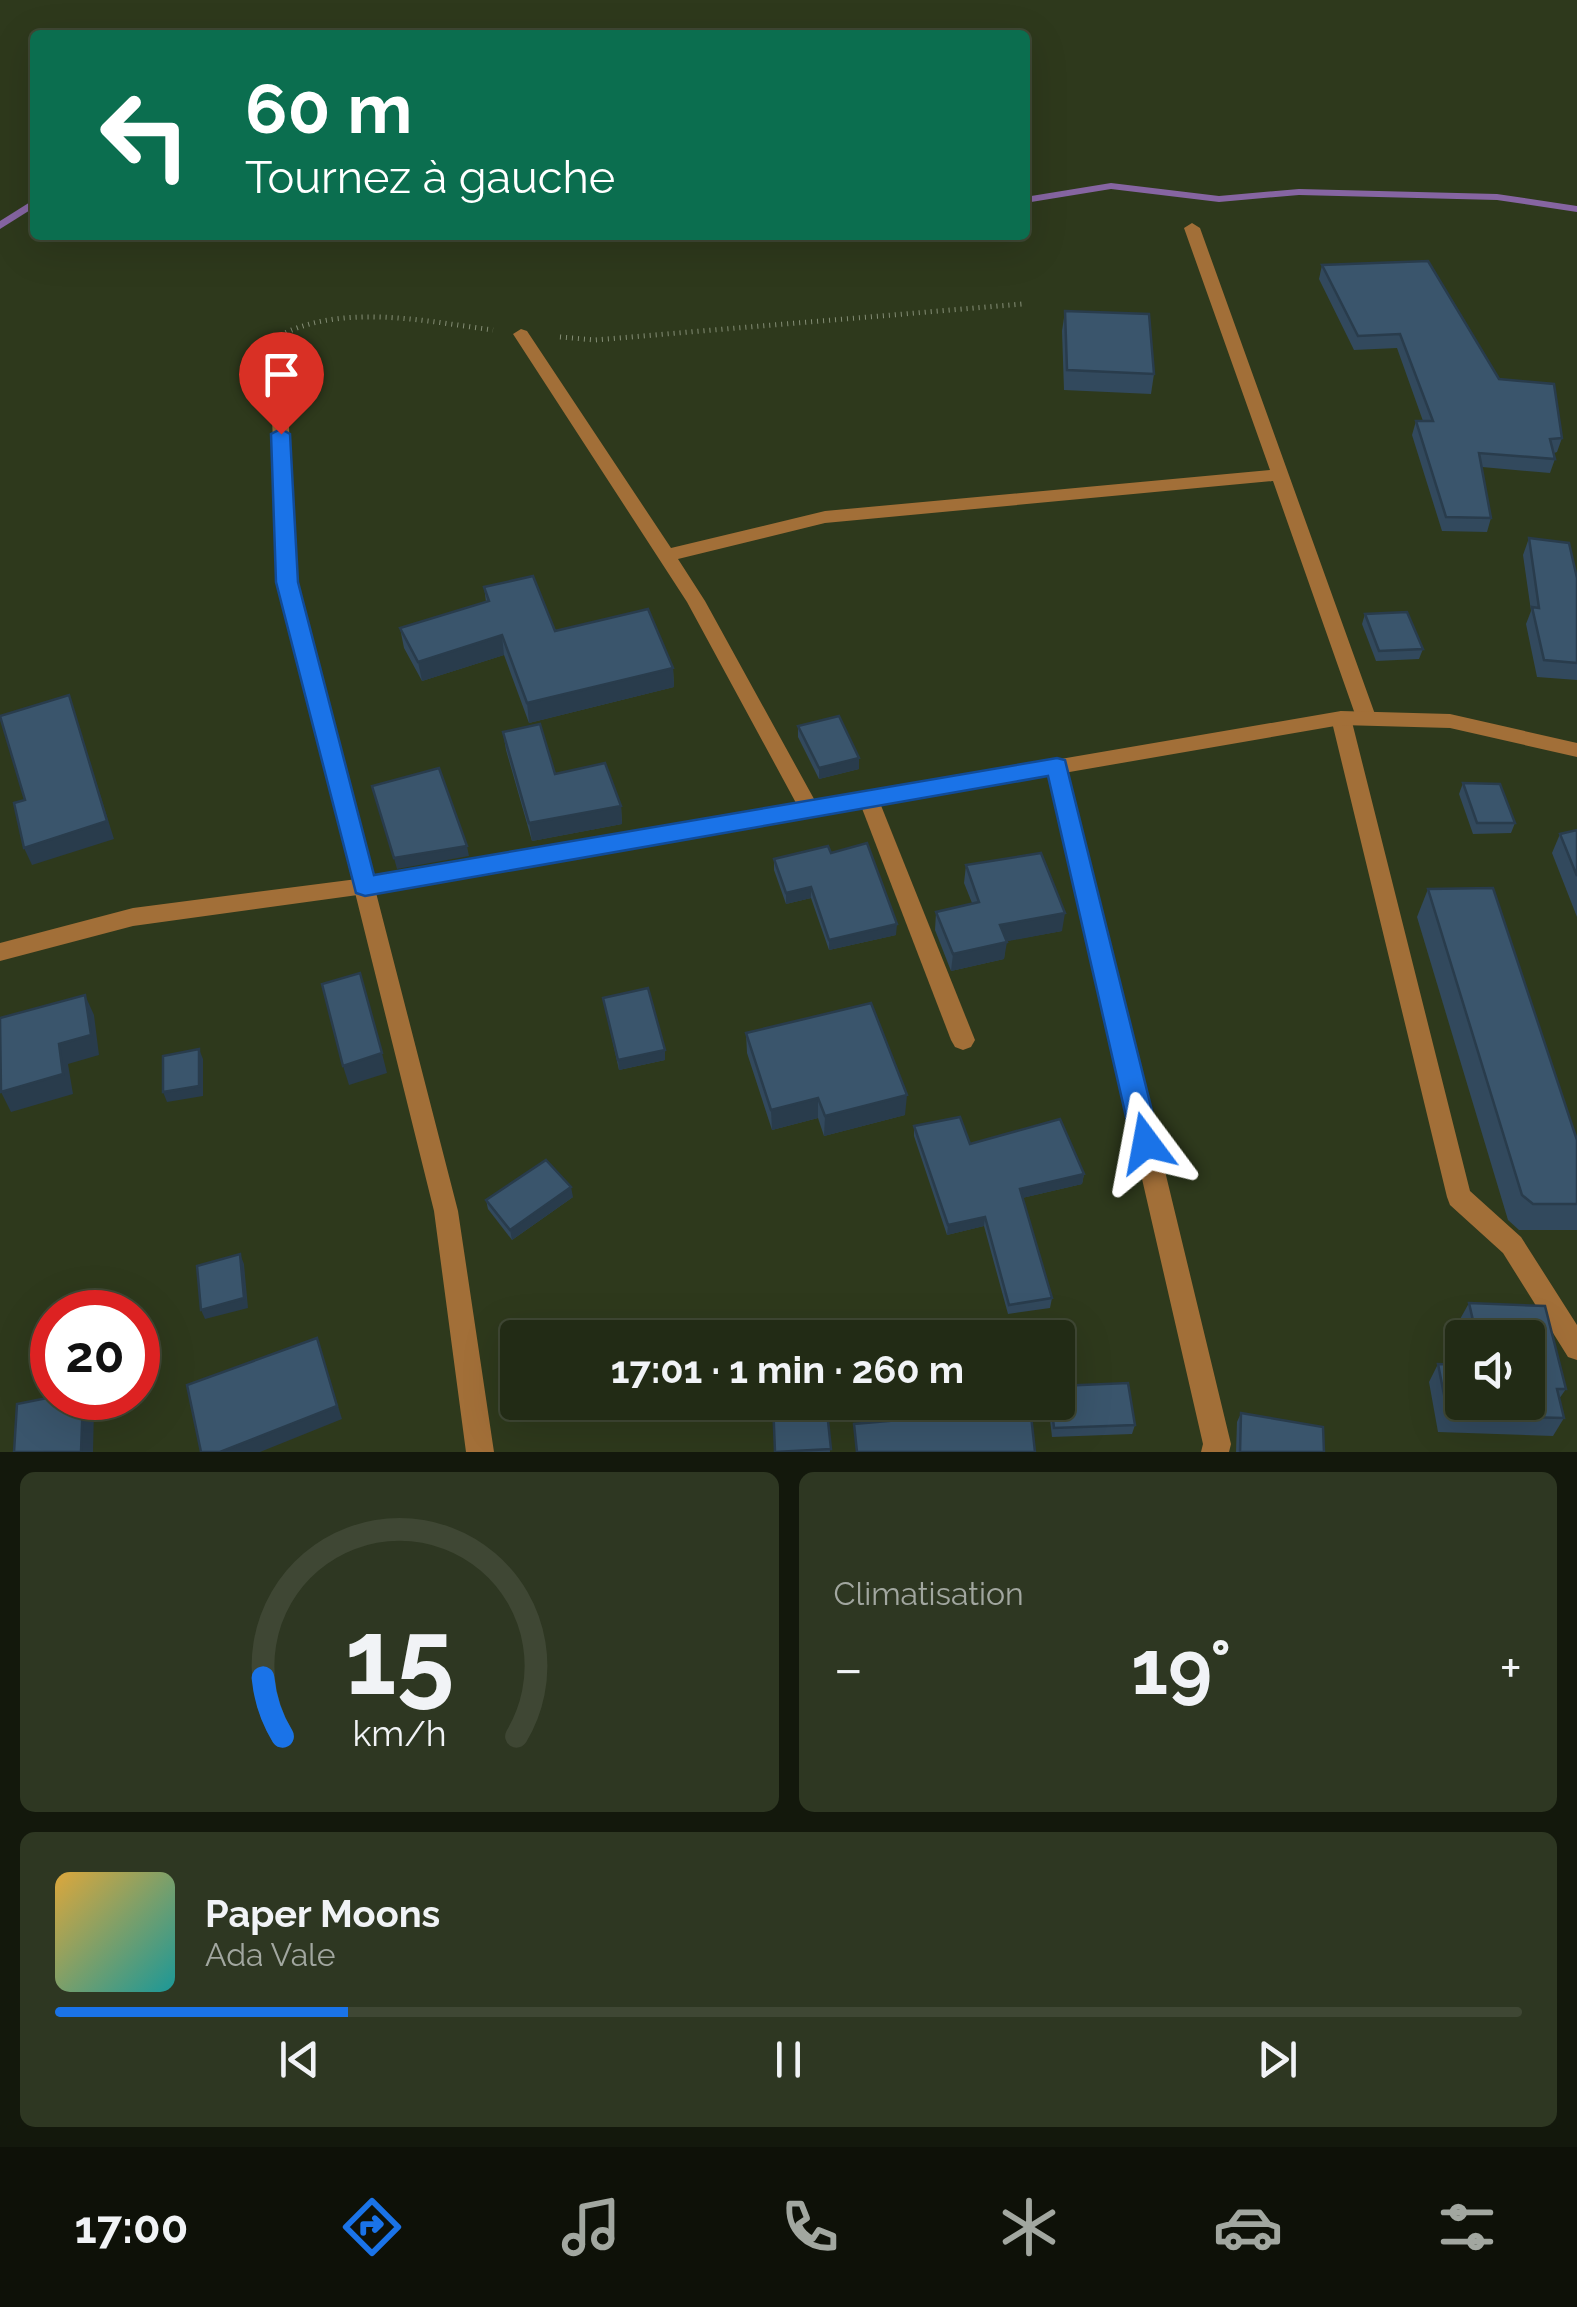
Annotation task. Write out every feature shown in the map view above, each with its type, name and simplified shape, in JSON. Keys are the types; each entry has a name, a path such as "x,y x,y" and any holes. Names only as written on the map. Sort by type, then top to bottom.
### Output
{"street":[{"path":"1192,228 1280,475 1354,718 1458,1197 1512,1245 1577,1348"},
{"path":"521,334 696,601 809,808"},
{"path":"278,361 287,582 446,1211 480,1452"},
{"path":"664,556 824,517 1280,475"},
{"path":"0,952 133,917 365,886 1354,718 1450,721 1577,750"},
{"path":"1057,766 1217,1444 1215,1452"},
{"path":"868,798 962,1040"}],"path":[{"path":"278,361 275,338 288,328 332,319 457,325 595,340 1022,304"}],"building":[{"path":"1428,261 1499,379 1554,384 1562,438 1550,439 1555,459 1479,453 1491,518 1446,517 1416,421 1433,421 1400,334 1358,336 1322,265"},
{"path":"1065,311 1149,314 1154,374 1067,370"},
{"path":"1529,538 1569,543 1577,578 1577,663 1544,660 1532,607 1539,608"},
{"path":"533,576 555,631 648,609 673,668 527,703 502,635 418,662 400,628 489,601 484,587"},
{"path":"1407,612 1423,649 1379,651 1365,614"},
{"path":"69,695 107,821 24,848 14,803 25,800 0,716"},
{"path":"839,716 859,758 819,768 798,726"},
{"path":"540,724 555,774 605,763 621,806 529,823 503,732"},
{"path":"439,768 467,846 394,858 372,786"},
{"path":"1463,783 1500,784 1515,823 1477,823"},
{"path":"1577,830 1577,876 1560,834"},
{"path":"867,843 897,924 829,940 811,887 786,893 774,859 828,846 831,853"},
{"path":"1041,853 1065,913 1000,925 1007,942 953,954 936,912 979,902 966,865"},
{"path":"1493,888 1577,1140 1577,1204 1533,1204 1522,1195 1428,889"},
{"path":"360,973 382,1053 343,1066 322,984"},
{"path":"648,988 665,1050 618,1060 603,998"},
{"path":"85,995 91,1035 59,1044 63,1074 1,1092 0,1018"},
{"path":"871,1003 907,1095 825,1116 818,1098 771,1110 746,1033"},
{"path":"199,1049 199,1086 163,1092 163,1056"},
{"path":"960,1117 970,1144 1060,1119 1084,1174 1020,1189 1052,1298 1009,1305 985,1217 948,1225 914,1126"},
{"path":"546,1160 571,1187 510,1230 486,1200"},
{"path":"240,1254 244,1298 201,1310 197,1266"},
{"path":"1469,1303 1545,1306 1566,1389 1557,1389 1564,1418 1545,1418 1545,1320 1473,1320"},
{"path":"317,1338 337,1406 220,1452 201,1452 187,1385"},
{"path":"1438,1364 1445,1364 1445,1400"},
{"path":"1128,1383 1135,1425 1054,1428 1053,1420 1075,1420 1075,1385"},
{"path":"30,1401 30,1420 82,1420 81,1452 14,1452 17,1404"},
{"path":"1241,1413 1323,1427 1324,1452 1240,1452"},
{"path":"774,1420 828,1420 831,1449 775,1452"},
{"path":"1032,1420 1035,1452 857,1452 854,1424"}],"waterway":[{"path":"1030,199 1111,186 1219,199 1299,192 1497,197 1577,209"},
{"path":"0,226 30,205"}],"route":[{"path":"281,434 287,582 365,886 1057,766 1146,1143"}]}
